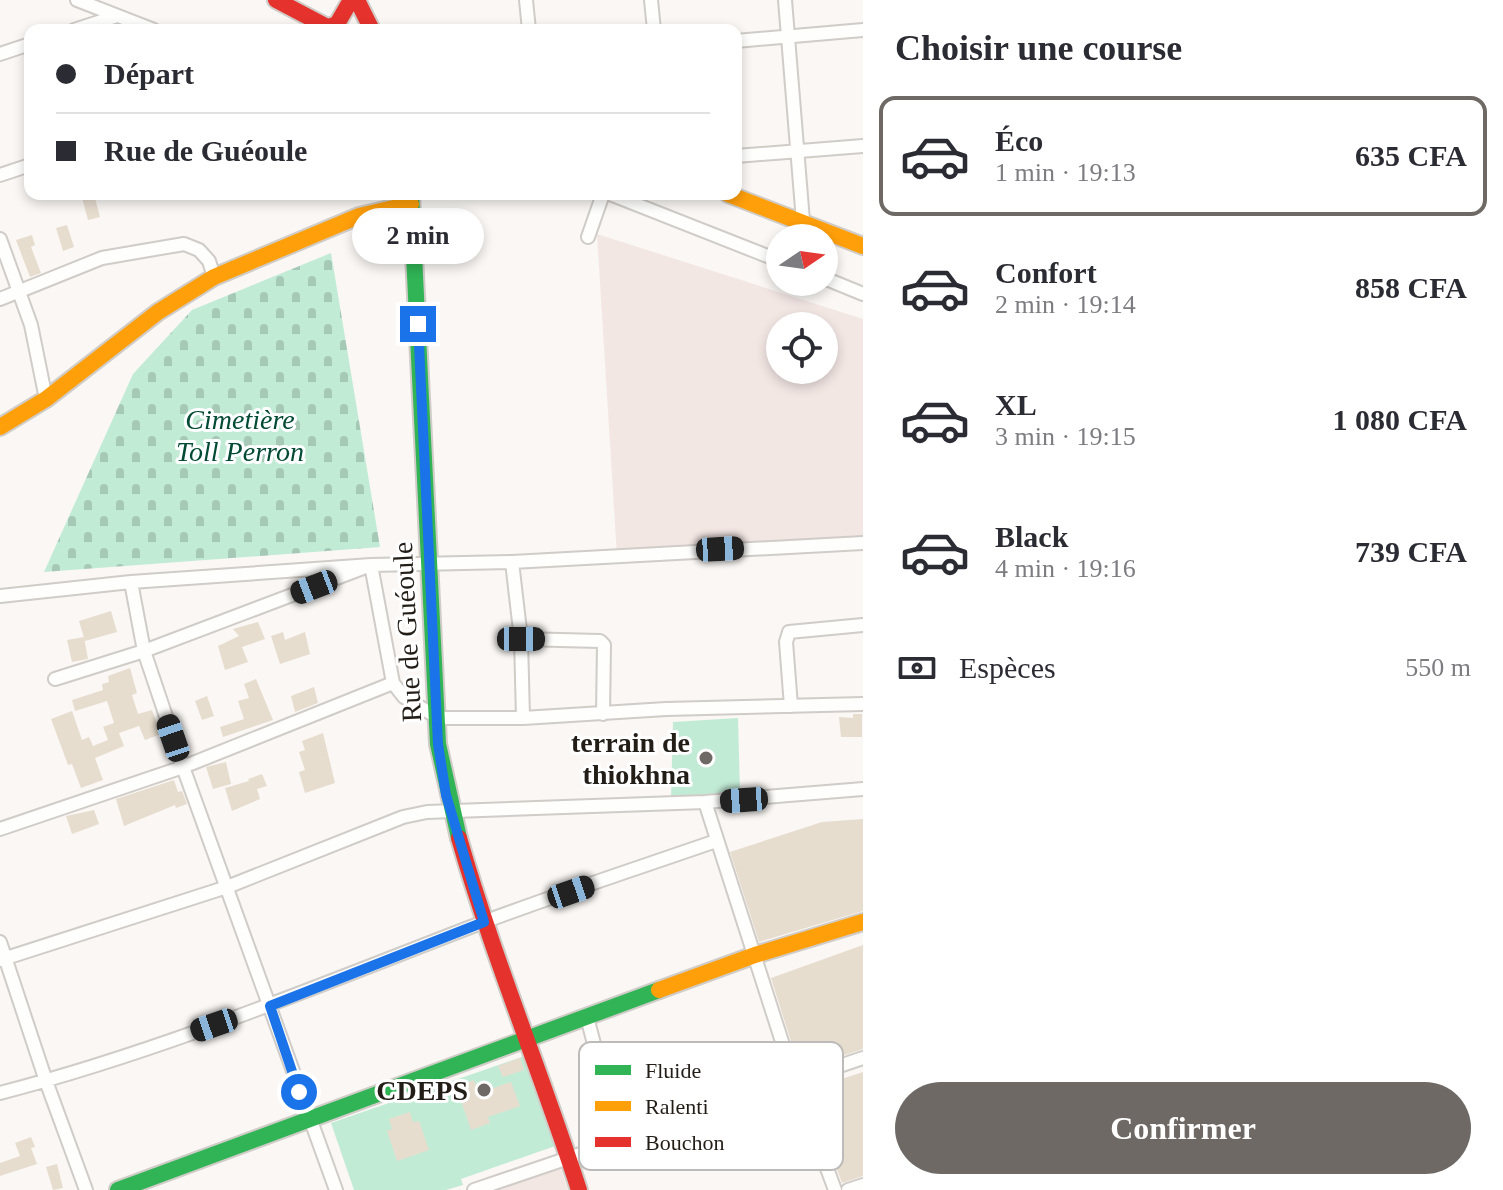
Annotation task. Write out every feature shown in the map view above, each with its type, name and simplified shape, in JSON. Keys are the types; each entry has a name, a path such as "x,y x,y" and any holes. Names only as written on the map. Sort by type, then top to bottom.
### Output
{"street":[{"path":"77,0 138,24"},
{"path":"276,0 321,24"},
{"path":"337,24 354,0 368,24"},
{"path":"526,0 528,24"},
{"path":"651,0 653,24"},
{"path":"785,0 803,221"},
{"path":"92,24 117,16"},
{"path":"742,40 863,30"},
{"path":"0,54 24,46"},
{"path":"742,155 863,146"},
{"path":"0,175 24,167"},
{"path":"742,199 863,246"},
{"path":"0,427 46,399 158,312 214,277 348,220 408,200"},
{"name":"Rue de Guéoule","path":"411,200 438,744 446,795 484,922 579,1190"},
{"path":"588,237 601,200"},
{"path":"625,200 766,255"},
{"path":"0,239 34,337 46,399"},
{"path":"0,299 102,258 184,244 199,250 209,261 214,277"},
{"path":"838,284 863,294"},
{"path":"0,596 131,582 371,565 512,562 863,543"},
{"path":"512,562 521,639 523,718"},
{"path":"55,679 144,651 371,565"},
{"path":"371,565 393,683 404,697 438,718 523,718 666,709 863,704"},
{"path":"131,582 144,651 183,767 336,1190"},
{"path":"791,706 786,642 789,632 863,625"},
{"path":"521,639 600,641 604,645 603,714"},
{"path":"0,829 183,767 393,683"},
{"path":"2,959 227,887 403,817 427,812 705,802 863,789"},
{"path":"705,802 782,1042"},
{"path":"0,1093 46,1081 270,1006 484,922 716,841"},
{"path":"118,1190 755,955 863,922"},
{"path":"0,942 2,959 86,1190"},
{"path":"587,1017 594,1042"},
{"path":"843,1064 863,1058"},
{"path":"474,1190 579,1153"},
{"path":"828,1170 835,1190"},
{"path":"848,1190 863,1185"}],"shaded area":[{"path":"597,234 766,288 766,296 791,296 863,319 863,548 617,556"},
{"path":"560,1167 568,1190 493,1190"}],"green space":[{"name":"Cimetière Toll Perron","path":"331,253 380,547 44,572 133,374 192,310"},
{"name":"terrain de thiokhna","path":"738,718 740,794 671,799 673,722"},
{"name":"CDEPS","path":"530,1054 561,1144 461,1179 463,1185 446,1190 354,1190 331,1123"}],"building":[{"path":"83,200 96,200 100,217 88,220"},
{"path":"67,225 74,247 63,251 56,228"},
{"path":"32,235 35,245 31,247 41,273 30,277 16,240"},
{"path":"111,611 117,632 85,641 79,621"},
{"path":"258,622 265,639 242,647 248,662 225,670 218,646 239,636 233,629"},
{"path":"283,632 285,640 305,632 310,654 280,664 271,636"},
{"path":"84,637 88,659 72,662 67,640"},
{"path":"130,668 137,693 132,695 138,714 152,710 161,734 145,740 139,726 119,733 124,746 95,758 103,780 81,788 72,764 68,765 51,719 72,711 82,740 89,737 93,746 108,740 103,727 114,723 107,701 75,711 72,700 103,690 102,684 109,682 108,676"},
{"path":"256,679 273,720 223,737 220,727 244,719 238,701 249,698 244,684"},
{"path":"314,687 318,703 295,712 291,696"},
{"path":"207,696 214,716 202,720 195,701"},
{"path":"853,714 862,714 862,737 841,737 839,717 853,718"},
{"path":"323,733 335,783 305,793 299,772 305,770 299,752 305,750 302,741"},
{"path":"226,762 231,784 213,789 206,767"},
{"path":"262,774 267,786 257,789 260,799 232,811 225,788"},
{"path":"174,780 187,804 176,808 175,805 124,826 116,799"},
{"path":"94,810 99,824 72,834 66,816"},
{"path":"863,819 863,911 759,942 730,852 822,822"},
{"path":"863,945 863,1049 843,1056 843,1042 791,1042 771,978"},
{"path":"520,1058 524,1070 503,1077 498,1066"},
{"path":"863,1072 863,1176 842,1183 837,1170 843,1170 843,1079"},
{"path":"474,1080 479,1093 511,1082 520,1106 488,1117 490,1123 471,1130 456,1086"},
{"path":"410,1112 413,1122 419,1121 429,1150 397,1161 387,1131 392,1129 389,1119"},
{"path":"31,1137 37,1164 0,1176 0,1163 20,1156 15,1143"},
{"path":"57,1164 63,1188 53,1190 46,1167"}],"traffic: fast":[{"path":"411,200 438,744 459,838"},
{"path":"118,1190 659,990"}],"traffic: slow":[{"path":"742,199 863,246"},
{"path":"0,427 46,399 158,312 214,277 359,216 411,204"},
{"path":"659,990 755,955 863,922"}],"traffic: jam":[{"path":"276,0 322,24"},
{"path":"337,24 351,0"},
{"path":"357,0 369,24"},
{"path":"459,838 579,1190"}],"place":[{"name":"terrain de thiokhna","path":"706,758"},
{"name":"CDEPS","path":"484,1090"}],"route":[{"path":"299,1092 270,1006 484,922 446,795 438,744 418,324"}]}
